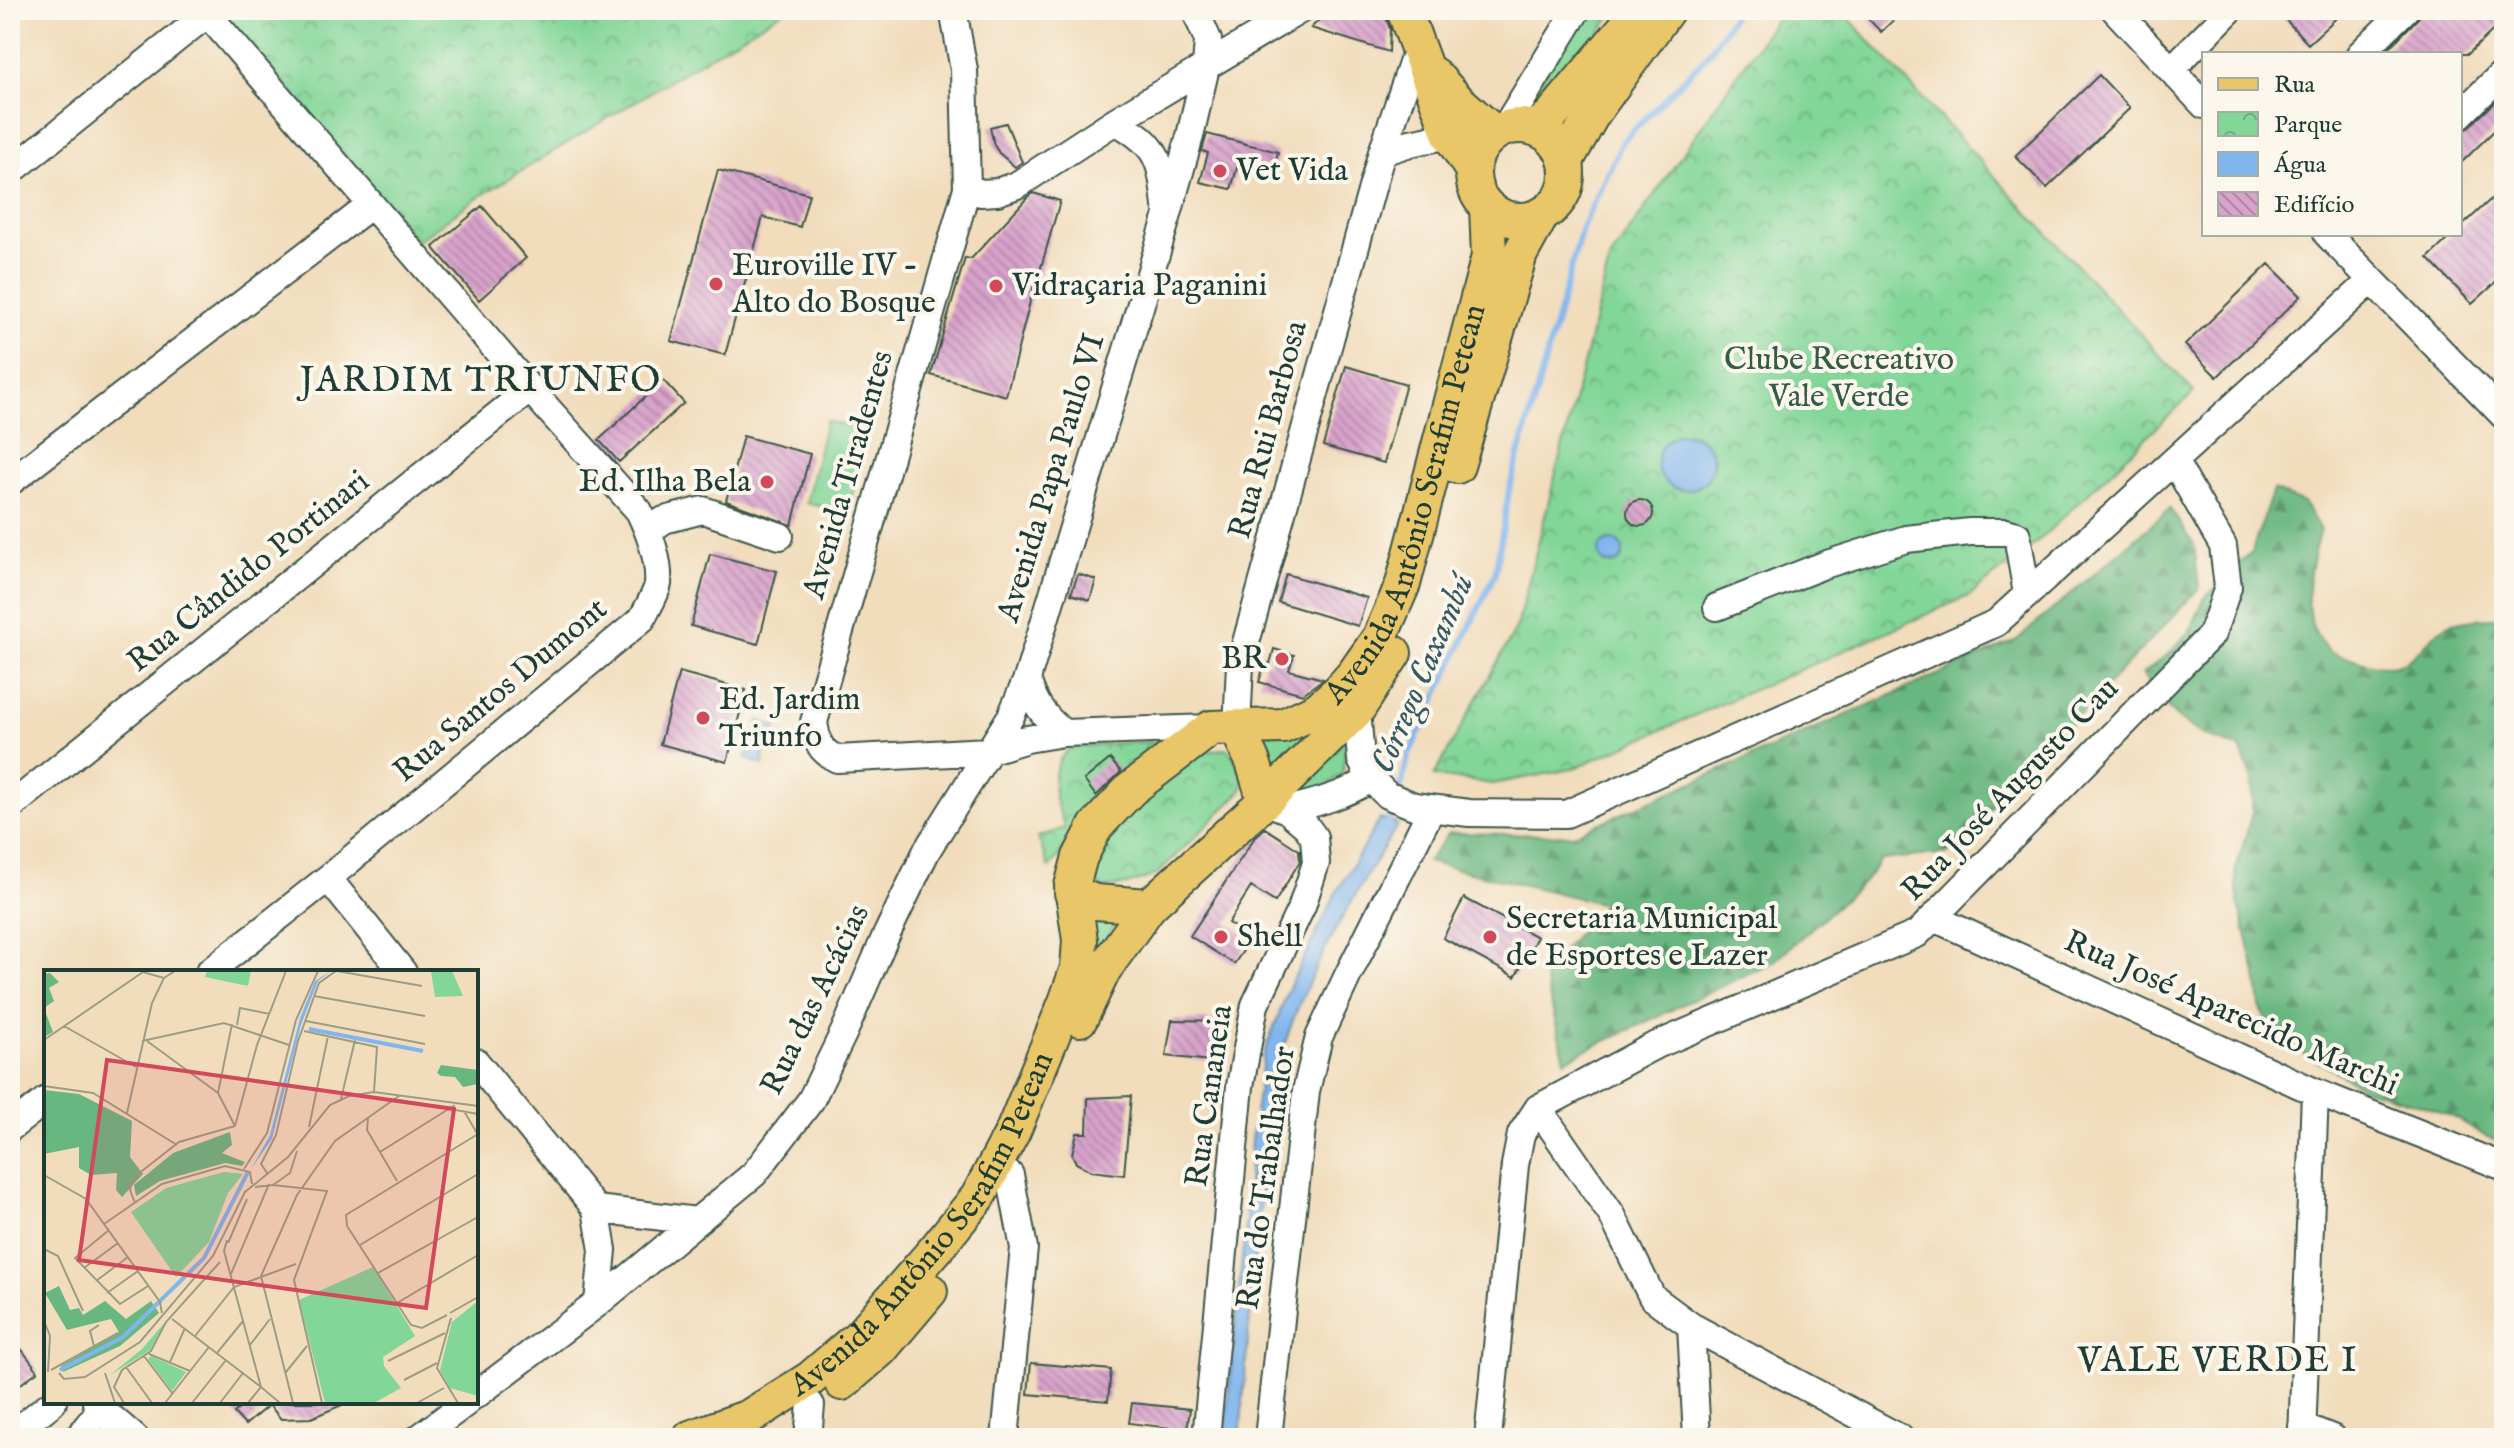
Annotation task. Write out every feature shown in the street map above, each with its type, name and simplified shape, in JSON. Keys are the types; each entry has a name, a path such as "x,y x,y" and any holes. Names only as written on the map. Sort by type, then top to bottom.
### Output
{"main road":[{"path":"1404,10 1450,135 1479,191 1499,216 1513,220 1541,216 1553,208 1567,182 1567,159 1558,143 1548,134 1511,130 1458,101 1422,56"},
{"path":"1479,191 1475,156 1483,143 1551,116 1640,10"},
{"path":"1567,159 1593,113 1667,10"},
{"name":"Avenida Antônio Serafim Petean","path":"1224,728 1283,726 1317,710 1354,674 1388,577 1472,258 1479,191"},
{"name":"Avenida Antônio Serafim Petean","path":"758,1438 810,1422 829,1393 880,1350 953,1264 994,1207 1029,1139 1066,1047 1104,969 1149,906 1276,806 1357,710 1399,645 1421,587 1520,254 1541,216"},
{"path":"1149,906 1095,902 1072,893 1080,857 1096,826 1131,789 1224,728 1253,762 1276,806"},
{"name":"Avenida Antônio Serafim Petean","path":"690,1438 749,1417 810,1379 860,1336 978,1197 1013,1131 1078,968 1080,940 1072,893"}],"street":[{"name":"Avenida Tiradentes","path":"953,10 964,70 967,188 814,722 824,753 837,759 988,751"},
{"name":"Avenida Papa Paulo VI","path":"988,751 1011,716 1027,679 1167,218 1206,67 1208,40 1195,10"},
{"path":"967,188 981,193 997,192 1017,185 1115,121 1300,10"},
{"path":"1511,130 1577,10"},
{"path":"2115,10 2202,103"},
{"path":"2171,70 2230,10"},
{"path":"2362,52 2405,10"},
{"path":"10,172 206,12"},
{"name":"Rua Santos Dumont","path":"206,12 639,511 649,531 658,586 642,619 212,970"},
{"name":"Rua Rui Barbosa","path":"1224,728 1382,152 1422,56"},
{"path":"2462,113 2504,72"},
{"name":"Avenida Papa Paulo VI","path":"1115,121 1140,135 1156,155 1164,186 1167,218"},
{"path":"1382,152 1450,135"},
{"path":"10,482 371,205"},
{"path":"2332,236 2371,281 2504,416"},
{"path":"1276,806 1327,800 1355,789 1379,787 1423,807 1469,813 1566,814 1996,623 2371,281"},
{"name":"Rua Cândido Portinari","path":"10,807 530,389"},
{"name":"Rua José Augusto Cau","path":"1538,1108 1652,1047 1917,934 1934,918 2212,634 2228,587 2223,546 2174,461"},
{"path":"649,531 664,520 703,510 780,536"},
{"path":"1717,607 1824,565 1906,539 1970,532 2017,535 2027,594"},
{"path":"1027,679 1034,702 1063,733"},
{"path":"1357,710 1361,760 1379,787"},
{"path":"988,751 1027,739 1063,733 1224,728"},
{"name":"Rua das Acácias","path":"478,1393 598,1303 754,1174 811,1100 927,850 988,751"},
{"name":"Rua Cananeia","path":"1206,1438 1240,1086 1252,1018 1255,1005 1302,906 1316,863 1314,837 1306,826 1276,806"},
{"name":"Rua do Trabalhador","path":"1268,1438 1306,1091 1319,1037 1423,807"},
{"path":"328,878 401,970"},
{"name":"Rua José Aparecido Marchi","path":"1934,918 2315,1092 2504,1167"},
{"path":"478,1065 596,1209 603,1250 598,1303"},
{"path":"2315,1092 2302,1432 2332,1438"},
{"path":"10,1128 44,1102"},
{"path":"1488,1438 1515,1165 1521,1134 1538,1108 1612,1215 1652,1297 1691,1326 1900,1438"},
{"path":"1005,1438 1024,1248 1010,1175"},
{"path":"596,1209 697,1221"},
{"path":"1691,1326 1697,1438"},
{"path":"10,1436 50,1404"},
{"path":"419,1438 464,1404"},
{"path":"78,1438 98,1407 135,1438"}],"green space":[{"path":"222,10 785,10 474,200 417,241"},
{"path":"1586,10 1615,10 1564,84 1539,109 1519,116"},
{"name":"Clube Recreativo Vale Verde","path":"1782,10 1841,10 2194,392 2036,543 1969,596 1572,769 1493,784 1434,776 1517,627 1610,259"},
{"path":"826,421 868,431 848,513 806,503"},
{"path":"2273,490 2304,503 2320,530 2309,577 2309,610 2319,639 2330,652 2375,665 2396,665 2416,654 2450,624 2473,619 2504,618 2504,1142 2485,1136 2458,1119 2427,1107 2366,1089 2277,1038 2260,1007 2235,873 2252,813 2252,780 2240,748 2208,737 2183,722 2162,701 2143,673 2170,653 2191,629 2204,599 2252,551"},
{"path":"2170,509 2194,544 2199,589 1948,853 1881,860 1864,882 1773,962 1565,1060 1543,972 1604,904 1427,862 1449,833 1573,835 2017,640"},
{"path":"1330,719 1271,779 1253,738"},
{"path":"1351,733 1345,749 1343,772 1324,787 1301,788"},
{"path":"1167,741 1092,814 1049,868 1038,837 1065,828 1054,787 1056,770 1063,754 1085,746"},
{"path":"1229,749 1244,778 1241,792 1156,875 1127,885 1102,888 1089,872 1107,831 1196,755"},
{"path":"1088,902 1126,909 1092,959"}],"water":[{"path":"1685,434 1705,442 1713,462 1705,482 1685,490 1665,482 1657,462 1665,442"},
{"path":"1611,540 1620,543 1623,552 1620,561 1611,564 1602,561 1599,552 1602,543"},
{"path":"759,720 777,727 764,754 763,765 746,759"},
{"path":"1380,819 1398,824 1321,956 1296,1012 1281,1058 1266,1152 1240,1438 1224,1438 1251,1140 1264,1053 1289,988 1336,893"}],"building":[{"path":"1329,10 1383,10 1390,29 1389,52 1311,28"},
{"path":"1860,10 1904,10 1881,32"},
{"path":"2277,10 2345,10 2308,44"},
{"path":"2426,10 2504,10 2504,20 2468,54 2385,52"},
{"path":"2099,75 2130,108 2047,188 2015,156"},
{"path":"2504,94 2504,121 2462,162 2462,133"},
{"path":"1006,123 1022,162 1015,167 994,145 990,127"},
{"path":"1207,134 1278,152 1274,169 1239,161 1231,189 1200,182 1208,153 1202,151"},
{"name":"Euroville IV - Alto do Bosque","path":"718,170 809,194 800,227 763,217 725,355 671,341"},
{"path":"2504,187 2504,275 2472,304 2428,258 2451,236 2462,236 2462,226"},
{"path":"1033,193 1060,201 1036,278 1006,396 931,375 965,258 971,259"},
{"path":"482,206 526,258 479,300 433,247"},
{"path":"2269,264 2301,296 2217,377 2185,345"},
{"path":"1346,366 1406,384 1384,463 1323,446"},
{"path":"663,380 684,403 619,462 599,440"},
{"name":"Ed. Ilha Bela","path":"743,436 810,454 792,525 726,501"},
{"path":"1640,500 1650,503 1653,513 1650,523 1640,526 1630,523 1627,513 1630,503"},
{"path":"710,554 777,571 758,644 691,626"},
{"path":"1078,574 1096,580 1090,600 1071,594"},
{"path":"1286,574 1367,598 1358,626 1278,602"},
{"path":"1274,649 1294,655 1289,670 1323,679 1303,694 1259,682 1265,662 1270,664"},
{"name":"Ed. Jardim Triunfo","path":"679,672 746,690 727,762 660,744"},
{"path":"1110,759 1121,772 1096,796 1084,780"},
{"path":"1265,828 1299,850 1300,861 1275,902 1251,887 1228,923 1252,938 1234,964 1190,936 1255,837"},
{"name":"Secretaria Municipal de Esportes e Lazer","path":"1464,898 1537,937 1515,977 1443,938"},
{"path":"1172,1020 1229,1021 1220,1062 1166,1056"},
{"path":"1131,1096 1124,1175 1091,1171 1076,1163 1072,1154 1077,1133 1087,1133 1088,1098"},
{"path":"10,1334 38,1371 10,1392"},
{"path":"1031,1363 1111,1370 1108,1401 1028,1394"},
{"path":"1132,1403 1190,1409 1187,1430 1129,1423"},
{"path":"245,1404 344,1404 311,1418 281,1419 269,1405 245,1425 234,1413"}],"waterway":[{"name":"Córrego Caxambú","path":"1399,794 1409,754 1495,574 1509,491 1583,225 1623,141 1707,56 1737,10"},
{"name":"Córrego Caxambú","path":"1386,827 1397,805"}],"place":[{"name":"Vet Vida","path":"1220,171"},
{"name":"Euroville IV - Alto do Bosque","path":"716,284"},
{"name":"Vidraçaria Paganini","path":"996,286"},
{"name":"Ed. Ilha Bela","path":"767,482"},
{"name":"BR","path":"1282,659"},
{"name":"Ed. Jardim Triunfo","path":"703,718"},
{"name":"Shell","path":"1221,937"},
{"name":"Secretaria Municipal de Esportes e Lazer","path":"1490,937"}],"district":[{"name":"JARDIM TRIUNFO","path":"481,381"},
{"name":"VALE VERDE I","path":"2218,1361"}]}
